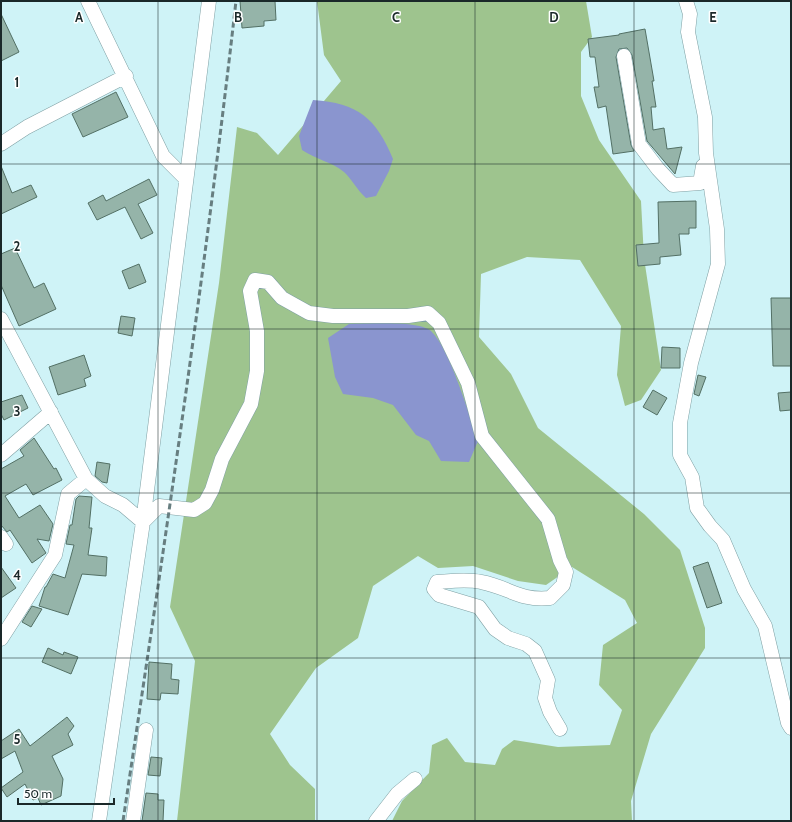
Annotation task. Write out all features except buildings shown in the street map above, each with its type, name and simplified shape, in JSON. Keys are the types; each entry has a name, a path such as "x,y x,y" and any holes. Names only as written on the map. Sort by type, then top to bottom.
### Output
{"street":[{"path":"88,1 126,76 163,156 186,179"},
{"path":"99,821 143,522 209,1"},
{"path":"686,1 690,14 688,32 705,117 706,154 717,229 718,264 691,364 680,423 680,455 692,477 698,508 710,526 723,540 744,589 765,626 788,723 791,728"},
{"path":"624,56 639,144 658,169 673,184 700,183 706,154"},
{"path":"1,144 27,127 126,76"},
{"path":"143,522 159,506 194,510 205,503 212,490 222,459 251,404 257,371 257,331 250,292 255,280 268,282 282,298 309,313 333,316 408,316 428,313 439,323 468,383 482,436 548,519 560,560 566,572 563,584 550,598 536,599 519,596 481,582 466,580 438,582 434,589 439,595 479,607 495,628 508,638 526,644 535,651 548,680 545,698 550,712 560,729"},
{"path":"1,319 86,479 105,496 123,505 143,522"},
{"path":"1,455 51,412"},
{"path":"1,639 55,555 68,494 86,479"},
{"path":"133,821 146,730"},
{"path":"376,821 397,794 414,779"}],"green space":[{"path":"317,1 586,1 592,37 581,52 581,96 599,140 641,201 644,258 661,370 641,400 625,406 617,375 621,326 580,260 527,257 481,274 479,337 511,374 538,428 644,514 680,550 705,628 705,648 651,734 631,801 632,821 392,821 402,801 429,773 432,745 447,738 465,762 495,765 502,749 514,740 558,747 610,745 622,710 599,685 603,645 637,623 625,600 572,567 546,585 518,581 473,566 438,568 418,556 373,586 358,638 316,668 270,734 290,765 315,789 315,821 177,821 195,661 170,607 219,283 237,127 257,133 278,155 341,81 324,55"}],"water":[{"path":"313,100 329,102 354,109 364,115 380,133 393,159 389,171 376,196 366,198 344,172 302,150 299,136"},
{"path":"349,324 404,324 415,325 431,331 445,352 452,367 478,441 469,462 441,461 429,441 416,435 393,405 373,398 343,394 335,377 328,338"}],"railway":[{"path":"123,821 169,514 211,206 236,1"}]}
